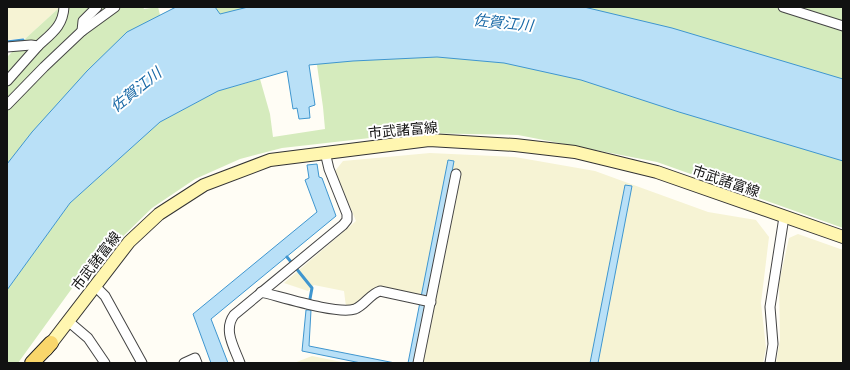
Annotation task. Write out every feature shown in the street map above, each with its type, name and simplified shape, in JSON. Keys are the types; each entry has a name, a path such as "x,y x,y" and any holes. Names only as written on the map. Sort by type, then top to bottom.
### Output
{"main road":[{"name":"市武諸富線","path":"38,363 51,343 129,242 154,218 204,185 270,160 429,140 515,144 575,152 657,172 843,237"},
{"path":"32,363 51,343"}],"street":[{"path":"7,80 38,46 60,26 64,15 64,7"},
{"path":"82,31 83,22 97,7"},
{"path":"7,105 82,31 115,7"},
{"path":"783,7 843,26"},
{"path":"7,47 31,45 38,46"},
{"path":"240,363 230,335 230,320 294,265 344,225 347,220 347,214 329,169 325,152"},
{"path":"419,363 456,174"},
{"path":"770,363 773,344 770,307 784,217"},
{"path":"95,286 105,296 142,363"},
{"path":"262,292 310,304 347,310 356,308 374,293 380,292 430,302"},
{"path":"68,321 88,338 105,363"},
{"path":"184,363 195,358 197,363"}],"shaded area":[{"path":"7,7 60,7 26,38 7,40"},
{"path":"430,153 515,157 595,171 708,212 756,220 769,237 761,303 766,348 763,363 423,363 434,300 377,286 354,304 346,307 344,291 314,285 308,291 284,283 356,221 335,171 343,161"},
{"path":"798,234 843,250 843,363 776,363 780,340 779,283 789,238"},
{"path":"312,356 347,363 294,363"}],"green space":[{"path":"60,7 143,7 144,9 158,7 160,15 176,7 305,7 7,164 7,57"},
{"path":"526,7 843,7 843,91"},
{"path":"319,51 537,51 843,150 843,228 657,162 518,135 414,133 282,148 240,159 195,179 152,208 109,250 91,262 18,363 7,363 7,290 70,203 160,122 218,91 260,79 270,114 273,137 325,129 317,65 309,65"}],"water":[{"name":"佐賀江川","path":"176,7 215,7 220,14 248,7 584,7 672,28 843,79 843,161 679,112 581,80 504,63 437,57 353,61 309,65 315,105 309,107 310,118 299,119 297,108 293,109 287,71 218,91 160,122 70,203 7,290 7,164 32,132 87,71 127,32"},
{"path":"448,160 454,161 428,302 415,363 408,363"},
{"path":"317,164 319,177 322,178 336,216 211,319 228,363 211,363 193,314 317,212 305,180 309,178 307,165"},
{"path":"625,185 632,186 598,363 590,363"},
{"path":"306,310 311,310 309,346 395,363 361,363 302,351"}],"waterway":[{"path":"7,42 23,40"},
{"path":"287,257 312,288 309,304"}]}
